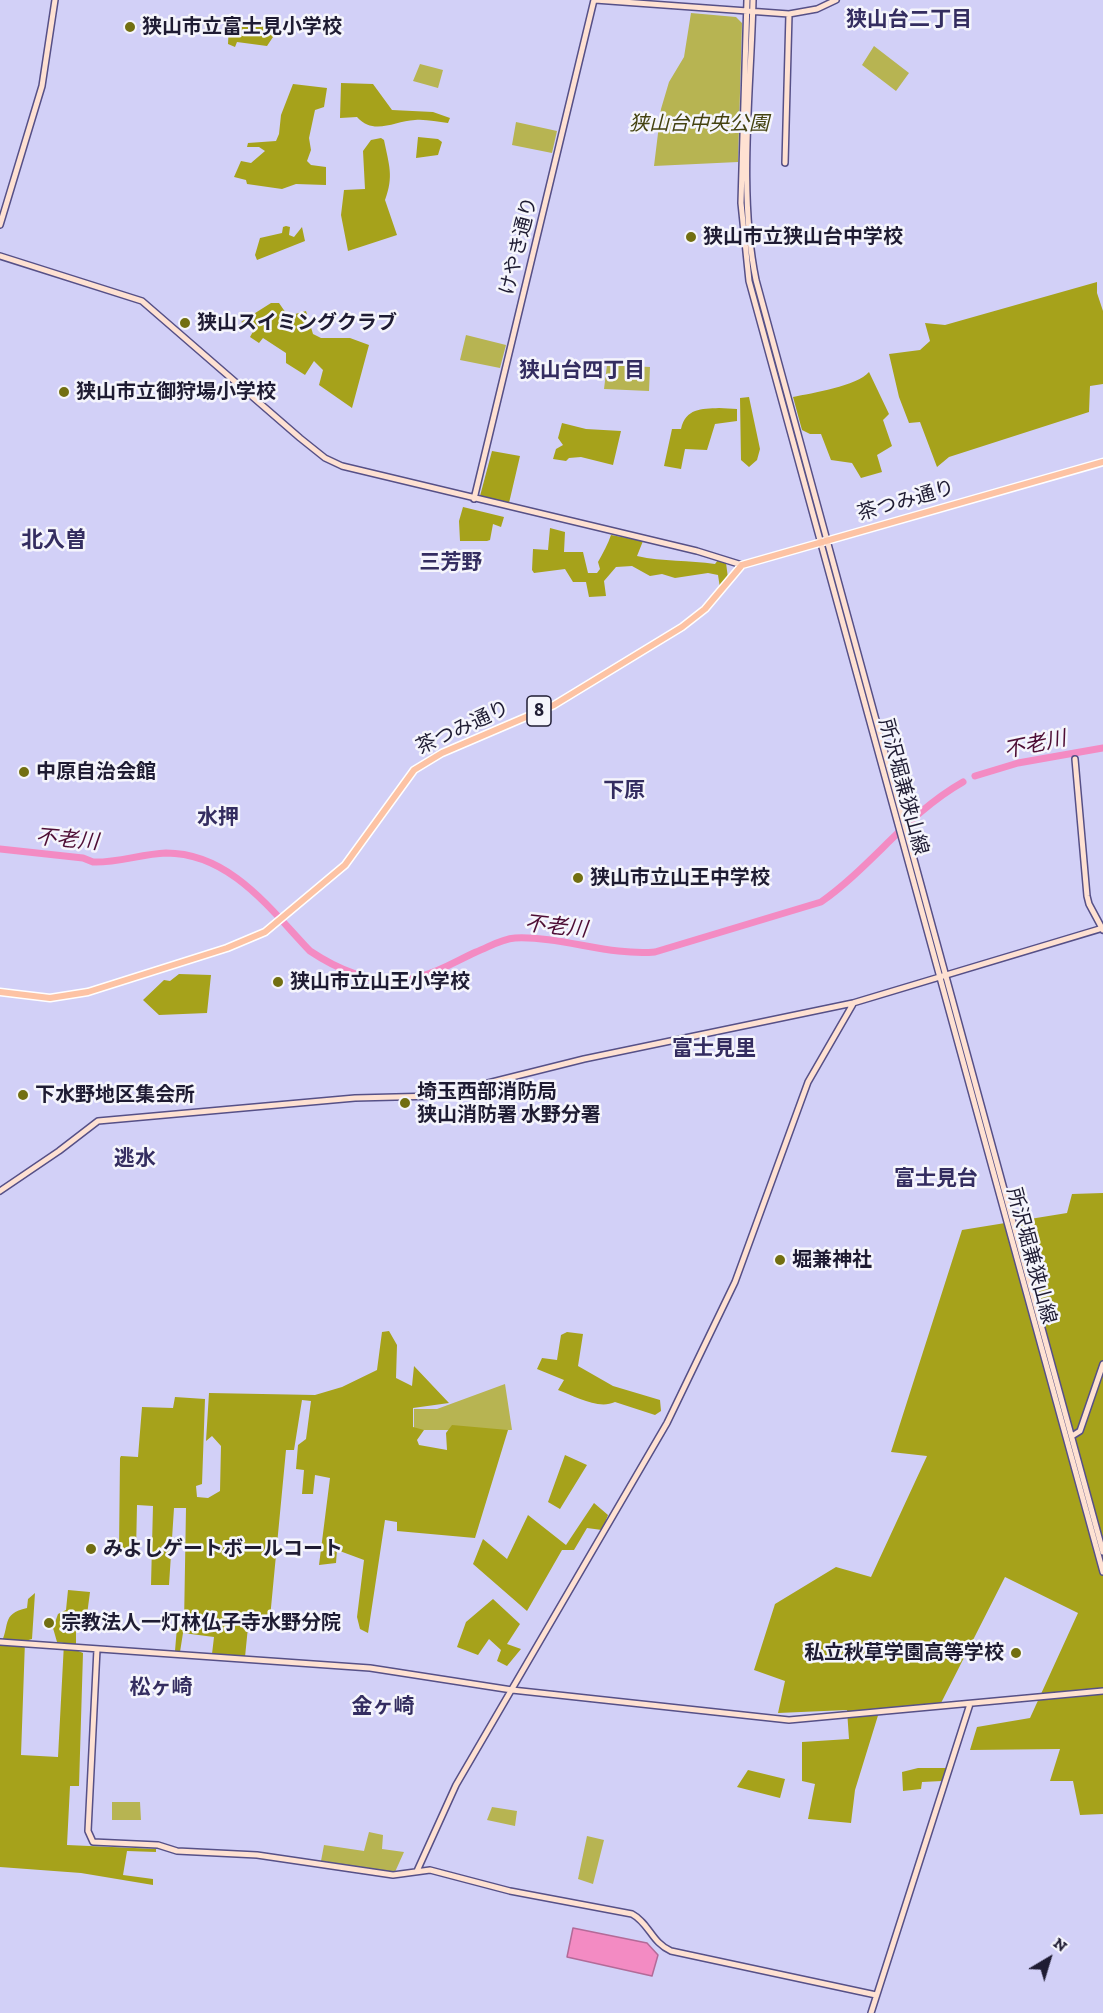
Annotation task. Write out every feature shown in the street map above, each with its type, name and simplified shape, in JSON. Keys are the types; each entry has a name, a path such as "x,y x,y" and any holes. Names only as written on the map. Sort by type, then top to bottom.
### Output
{"main road":[{"name":"茶つみ通り","path":"0,992 50,998 88,992 240,943 265,932 345,865 414,770 442,753 554,705 682,627 705,609 742,565 1103,462"}],"street":[{"path":"0,225 42,86 55,0"},
{"path":"595,0 789,14 810,11 836,0"},
{"name":"けやき通り","path":"474,499 595,0"},
{"name":"所沢堀兼狭山線","path":"747,0 750,12"},
{"name":"所沢堀兼狭山線","path":"753,0 750,12 747,200 751,254 823,542 1103,1552"},
{"path":"785,163 789,14"},
{"path":"0,256 142,301 300,438 334,463 363,473 674,545 742,565"},
{"path":"0,1191 59,1151 92,1124 101,1120 355,1098 436,1096 562,1064 853,1003 1103,929 1087,896 1075,759"},
{"name":"所沢堀兼狭山線","path":"943,976 1103,1572"},
{"path":"417,1871 456,1785 667,1423 735,1282 808,1082 853,1003"},
{"path":"1072,1436 1080,1431 1103,1364"},
{"path":"0,1642 370,1668 512,1690 789,1720 1103,1690"},
{"path":"97,1649 88,1831 93,1842 158,1845 177,1851 257,1855 393,1875 430,1870 510,1891 627,1912 641,1919 656,1941 671,1951 876,1995"},
{"path":"871,2013 970,1704"}],"green space":[{"name":"狭山台中央公園","path":"691,13 736,17 742,23 738,162 654,166 661,109 669,82 684,57"},
{"path":"874,46 909,73 896,91 862,65"},
{"path":"420,64 443,70 438,88 413,81"},
{"path":"516,122 557,131 552,153 512,145"},
{"path":"466,335 506,345 500,368 460,360"},
{"path":"607,365 650,367 649,391 604,389"},
{"path":"505,1384 512,1430 414,1430 414,1409 437,1409"},
{"path":"112,1802 140,1802 141,1820 112,1820"},
{"path":"492,1807 517,1811 515,1826 487,1820"},
{"path":"369,1832 383,1835 382,1849 404,1852 395,1872 321,1861 324,1845 364,1851"},
{"path":"587,1836 604,1840 593,1884 578,1879"}],"shaded area":[{"path":"229,24 279,28 267,46 237,42 235,47 228,44"},
{"path":"341,83 373,84 392,110 433,112 450,118 448,123 415,120 377,127 364,123 357,117 340,118"},
{"path":"293,84 327,88 324,107 315,110 309,138 311,150 307,161 311,165 326,167 326,185 296,184 282,189 247,184 246,180 234,177 241,161 251,163 265,151 259,147 247,147 248,143 276,141 281,115"},
{"path":"418,137 438,139 442,142 438,155 416,158"},
{"path":"381,138 384,140 390,170 385,200 397,235 348,251 341,215 344,190 365,189 363,151 371,140"},
{"path":"283,227 290,227 289,235 294,237 302,227 305,241 257,260 255,255 260,238 282,233"},
{"path":"1097,282 1097,293 1103,311 1103,384 1090,386 1089,412 949,457 937,467 920,422 909,423 899,397 889,354 920,350 930,341 925,323 945,325"},
{"path":"271,303 279,303 288,316 306,311 313,334 321,338 350,338 369,345 352,408 319,385 323,370 314,361 305,375 286,363 286,353 263,338 259,343 250,337 255,328 241,322"},
{"path":"869,372 889,414 883,420 892,446 877,455 882,472 861,478 852,463 831,460 821,434 810,434 802,430 793,397 845,385"},
{"path":"749,397 760,449 757,460 749,467 741,460 740,398"},
{"path":"719,408 737,409 737,421 715,424 707,450 685,449 681,469 664,466 672,429 681,429 690,413"},
{"path":"562,423 586,429 621,431 613,465 581,457 569,458 566,461 553,459 556,449 563,445 558,438"},
{"path":"492,451 520,456 509,503 480,496"},
{"path":"463,507 504,517 501,527 493,524 490,540 460,541 459,521"},
{"path":"550,528 565,532 564,552 583,552 588,573 597,573 600,569 598,562 611,535 643,541 637,556 715,564 718,560 726,563 728,578 720,588 718,575 708,573 675,578 662,574 650,576 632,566 616,567 604,581 606,596 589,597 586,582 573,582 565,569 534,573 532,570 533,549 548,550"},
{"path":"179,974 211,975 207,1013 159,1015 143,1000 164,980 170,981"},
{"path":"1103,1193 1103,1814 1080,1815 1073,1781 1050,1781 1060,1749 970,1750 977,1727 1030,1718 1078,1613 1005,1577 941,1703 880,1709 855,1790 851,1823 808,1819 815,1784 802,1781 802,1742 849,1739 847,1710 778,1713 785,1681 754,1670 775,1604 836,1567 871,1577 927,1456 891,1452 962,1230 1067,1213 1072,1194"},
{"path":"389,1331 397,1345 396,1378 412,1386 414,1366 449,1403 413,1408 413,1427 424,1430 417,1440 419,1445 447,1450 446,1433 452,1425 508,1430 475,1538 397,1531 397,1522 385,1520 368,1633 360,1629 357,1617 364,1560 337,1550 336,1563 319,1565 330,1478 315,1475 313,1494 302,1494 304,1470 296,1469 298,1445 306,1439 311,1401 302,1400 294,1450 286,1450 270,1618 258,1617 257,1627 248,1627 245,1657 212,1654 214,1637 183,1633 180,1652 175,1651 177,1627 184,1624 186,1508 174,1508 169,1585 151,1585 153,1506 137,1505 136,1552 119,1550 120,1458 121,1456 138,1457 142,1407 173,1408 175,1397 205,1399 202,1484 196,1486 197,1497 208,1498 220,1491 221,1446 212,1436 206,1441 209,1393 315,1395 342,1387 377,1370 382,1332"},
{"path":"567,1332 583,1334 578,1366 613,1386 660,1400 661,1411 655,1415 615,1402 594,1403 558,1390 564,1380 537,1369 542,1358 557,1360 561,1335"},
{"path":"565,1455 587,1465 560,1509 548,1502"},
{"path":"594,1503 608,1515 602,1530 587,1528 574,1550 562,1550 527,1611 473,1564 483,1539 507,1559 528,1515 566,1545"},
{"path":"68,1590 90,1592 85,1630 76,1629 76,1650 83,1653 79,1786 70,1786 67,1845 156,1849 156,1852 127,1851 123,1875 153,1879 153,1885 81,1873 0,1867 0,1645 9,1617 27,1608 28,1599 35,1593 32,1639 25,1641 21,1755 58,1757 64,1643 57,1642 53,1628 58,1614 66,1610"},
{"path":"493,1599 520,1624 507,1644 521,1649 507,1666 497,1661 501,1650 489,1639 478,1655 457,1647 466,1622"},
{"path":"918,1768 947,1768 942,1781 922,1782 921,1789 903,1791 902,1772"},
{"path":"748,1770 785,1779 780,1798 737,1787"},
{"path":"573,1928 647,1943 658,1955 652,1976 567,1957"}],"waterway":[{"name":"不老川","path":"975,776 1018,763 1103,748"},
{"name":"不老川","path":"0,849 83,858 93,862 166,853 189,855 210,862 247,886 310,951 323,959 350,972 393,980 422,976 495,943 515,938 550,940 620,951 655,952 821,902 857,872 907,824 963,782"}],"place":[{"name":"狭山市立富士見小学校","path":"130,27"},
{"name":"狭山市立狭山台中学校","path":"691,237"},
{"name":"狭山スイミングクラブ","path":"185,323"},
{"name":"狭山市立御狩場小学校","path":"64,392"},
{"name":"中原自治会館","path":"24,772"},
{"name":"狭山市立山王中学校","path":"578,878"},
{"name":"狭山市立山王小学校","path":"278,982"},
{"name":"下水野地区集会所","path":"23,1095"},
{"name":"埼玉西部消防局 狭山消防署 水野分署","path":"405,1103"},
{"name":"堀兼神社","path":"780,1260"},
{"name":"みよしゲートボールコート","path":"91,1549"},
{"name":"宗教法人一灯林仏子寺水野分院","path":"49,1623"},
{"name":"私立秋草学園高等学校","path":"1016,1653"}],"district":[{"name":"狭山台二丁目","path":"909,20"},
{"name":"狭山台四丁目","path":"582,371"},
{"name":"北入曽","path":"54,541"},
{"name":"三芳野","path":"451,563"},
{"name":"下原","path":"624,791"},
{"name":"水押","path":"218,818"},
{"name":"富士見里","path":"714,1049"},
{"name":"逃水","path":"135,1159"},
{"name":"富士見台","path":"936,1179"},
{"name":"松ヶ崎","path":"161,1688"},
{"name":"金ヶ崎","path":"383,1707"}]}
